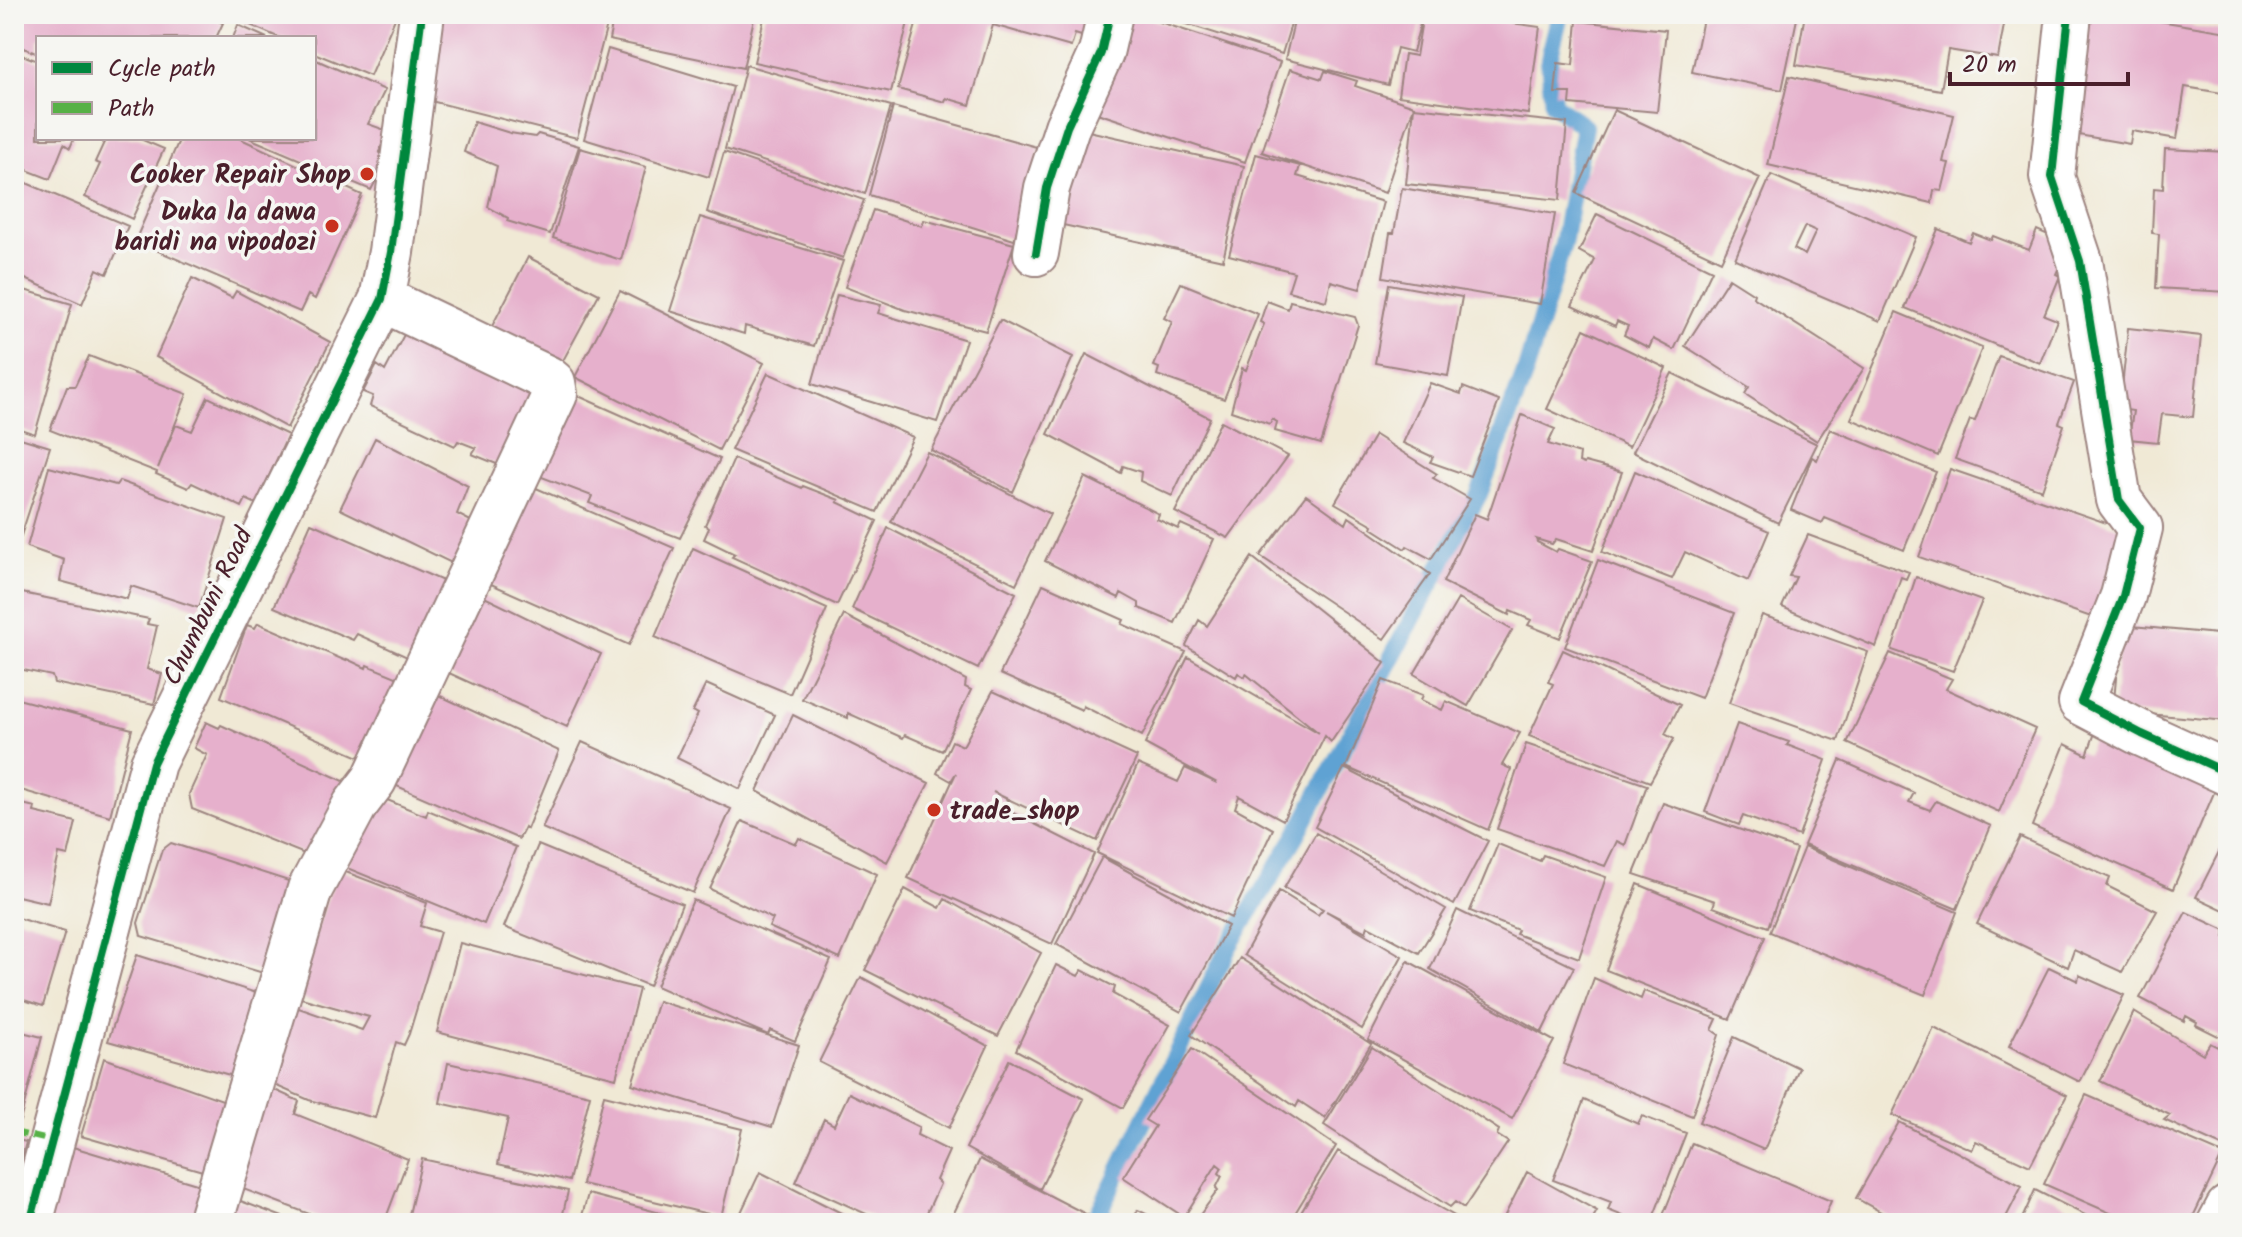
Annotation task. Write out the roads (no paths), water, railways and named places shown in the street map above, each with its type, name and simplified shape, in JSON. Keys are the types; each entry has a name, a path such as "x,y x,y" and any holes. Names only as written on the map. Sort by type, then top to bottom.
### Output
{"street":[{"name":"Chumbuni Road","path":"30,1223 153,763 382,299 422,14"},
{"path":"1036,253 1047,188 1067,127 1101,53 1110,14"},
{"path":"2069,14 2052,177 2080,261 2119,500 2140,528 2123,596 2081,702 2228,773"},
{"path":"210,1223 310,889 355,805 374,780 555,394 553,383 547,378 382,299"},
{"path":"2220,1223 2228,1208"}],"waterway":[{"path":"1112,1223 1099,1212 1229,946 1296,836 1479,494 1526,370 1563,244 1584,127 1553,104 1549,59 1560,14"}],"place":[{"name":"Cooker Repair Shop","path":"367,174"},
{"name":"Duka la dawa baridi na vipodozi","path":"332,226"},
{"name":"trade_shop","path":"934,810"}]}
